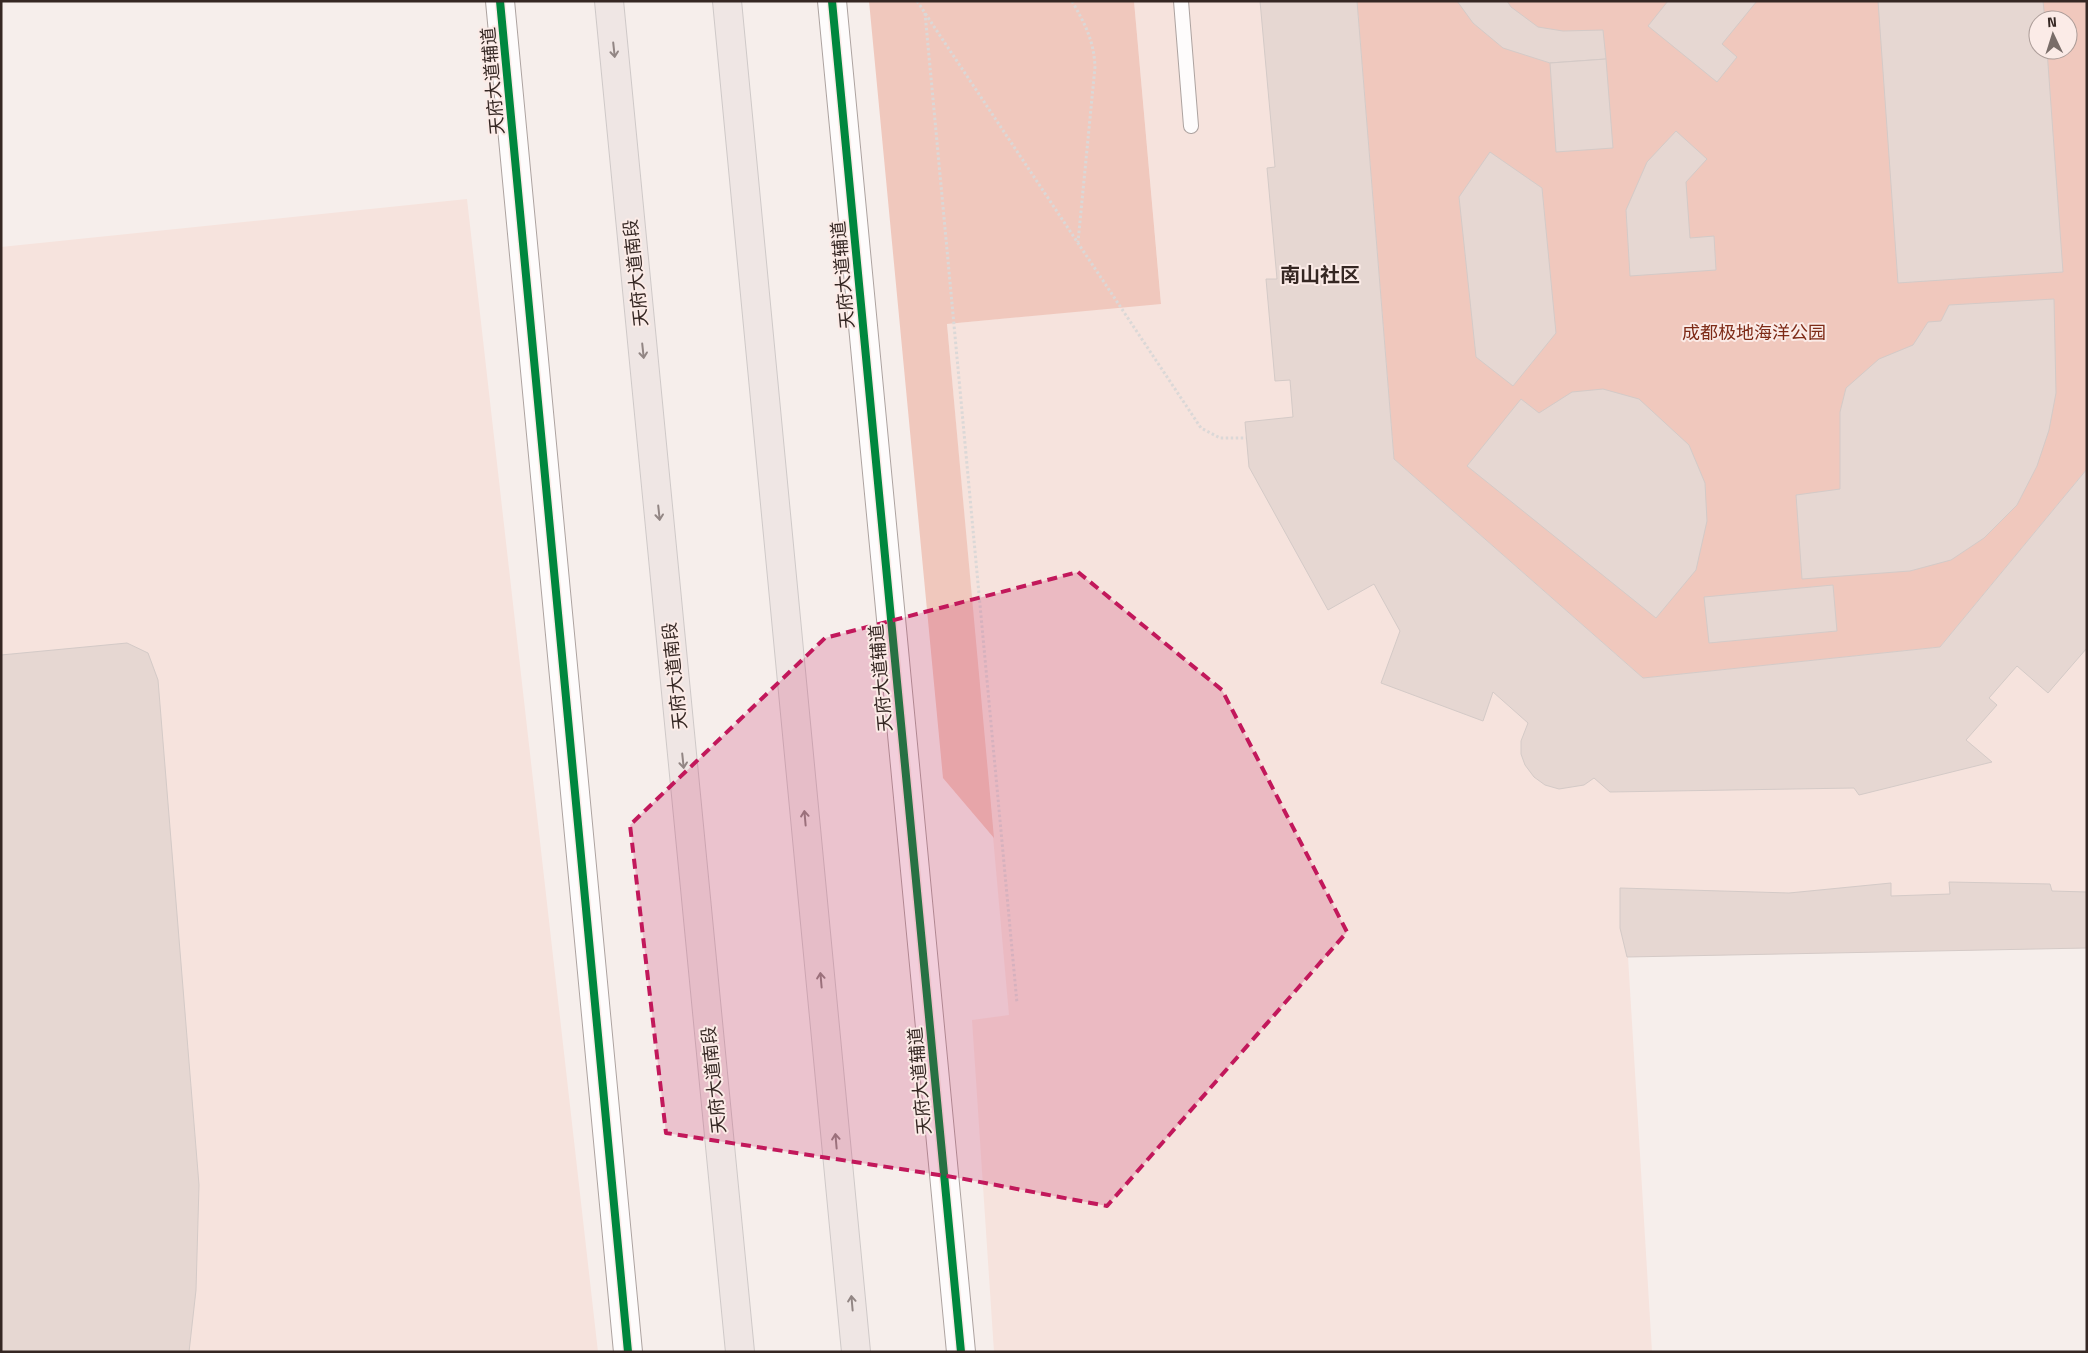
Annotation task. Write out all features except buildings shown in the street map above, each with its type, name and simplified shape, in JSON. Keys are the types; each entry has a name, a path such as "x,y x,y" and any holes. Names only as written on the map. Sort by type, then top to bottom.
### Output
{"main road":[{"name":"天府大道南段","path":"609,1 740,1352"},
{"path":"727,1 856,1352"}],"street":[{"name":"天府大道辅道","path":"500,1 628,1352"},
{"name":"天府大道辅道","path":"832,1 961,1352"}],"lane":[{"path":"1181,1 1191,126"}],"path":[{"path":"917,1 1202,428 1220,438 1246,438"},
{"path":"1072,1 1090,33 1094,49 1095,67 1078,243"},
{"path":"925,12 1017,1003"}],"highlighted area":[{"path":"1078,572 1222,690 1347,932 1107,1206 959,1178 666,1133 630,825 825,638"}],"shaded area":[{"path":"1134,1 1357,1 1939,647 2087,469 2087,948 1628,957 1652,1352 994,1352 972,1020 1009,1015 947,324 1161,303"},
{"path":"467,199 598,1352 1,1352 1,247"}],"green space":[{"path":"869,1 1134,1 1161,304 947,324 994,838 943,778"},
{"name":"成都极地海洋公园","path":"1357,1 2087,1 2087,469 1940,647 1643,678 1394,459"}],"cycle path":[{"path":"500,1 628,1352"},
{"path":"832,1 961,1352"}],"district":[{"name":"南山社区","path":"1320,275"}]}
